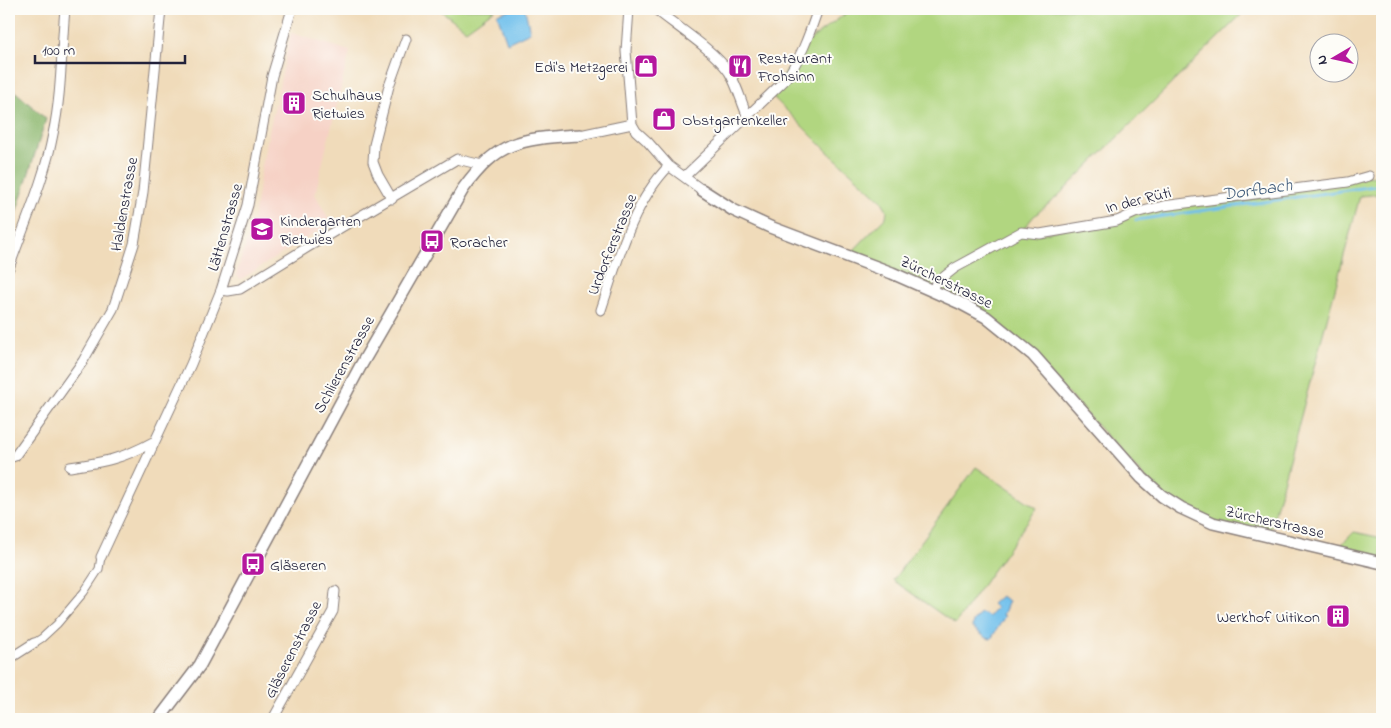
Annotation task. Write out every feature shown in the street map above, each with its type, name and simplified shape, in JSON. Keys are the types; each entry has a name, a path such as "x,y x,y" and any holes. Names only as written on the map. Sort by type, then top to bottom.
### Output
{"street":[{"path":"9,268 46,163 53,136 59,101 65,9"},
{"name":"Haldenstrasse","path":"9,458 14,456 83,361 113,309 134,244 143,192 161,9"},
{"name":"Lättenstrasse","path":"34,643 57,624 84,592 99,569 101,558 153,442 191,364 221,290 248,205 272,76 292,9"},
{"path":"629,9 626,51 632,124"},
{"path":"655,9 721,62 736,85 747,115"},
{"path":"684,178 784,81 794,67 807,42 818,9"},
{"path":"392,198 378,175 374,162 374,145 389,86 406,39"},
{"name":"Schlierenstrasse","path":"159,719 200,665 318,443 399,297 463,189 482,166 497,152 526,140 580,135 632,124"},
{"name":"Zürcherstrasse","path":"632,124 636,131 669,166 733,210 770,227 883,269 986,317 1033,356 1131,466 1162,496 1181,508 1213,523 1382,563"},
{"path":"221,290 240,289 457,159 482,166"},
{"name":"Urdorferstrasse","path":"601,310 637,213 657,178 669,166"},
{"name":"In der Rüti","path":"933,291 936,283 955,268 1021,232 1040,234 1117,221 1135,212 1163,206 1348,182 1369,176"},
{"path":"70,467 111,461 132,454 153,442"},
{"name":"Gläserenstrasse","path":"273,719 332,611 335,591"},
{"path":"9,659 34,643"}],"shaded area":[{"path":"291,33 350,51 315,194 331,223 241,279 236,275 254,218 263,159"}],"green space":[{"path":"439,9 495,9 466,30"},
{"path":"852,9 1247,9 1058,196 1034,216 1021,232 1040,234 1135,213 1369,176 1382,177 1382,194 1360,196 1269,535 1213,523 1162,496 1033,356 986,317 848,256 886,217 887,210 881,200 827,151 770,94 807,42"},
{"path":"9,86 46,119 9,235"},
{"path":"976,467 1037,508 955,624 893,580"},
{"path":"1354,532 1382,538 1382,563 1334,552"}],"water":[{"path":"512,9 525,9 530,32 507,43 497,14"},
{"path":"1001,596 1009,601 1003,615 1005,616 991,639 972,628 973,622 980,613 989,617 996,608 992,604"}],"waterway":[{"name":"Dorfbach","path":"1136,220 1382,185"}],"place":[{"name":"Edi's Metzgerei","path":"646,66"},
{"name":"Restaurant Frohsinn","path":"740,66"},
{"name":"Schulhaus Rietwies","path":"294,103"},
{"name":"Obstgartenkeller","path":"664,119"},
{"name":"Kindergarten Rietwies","path":"262,229"},
{"name":"Roracher","path":"432,241"},
{"name":"Gläseren","path":"253,564"},
{"name":"Werkhof Uitikon","path":"1338,616"}]}
